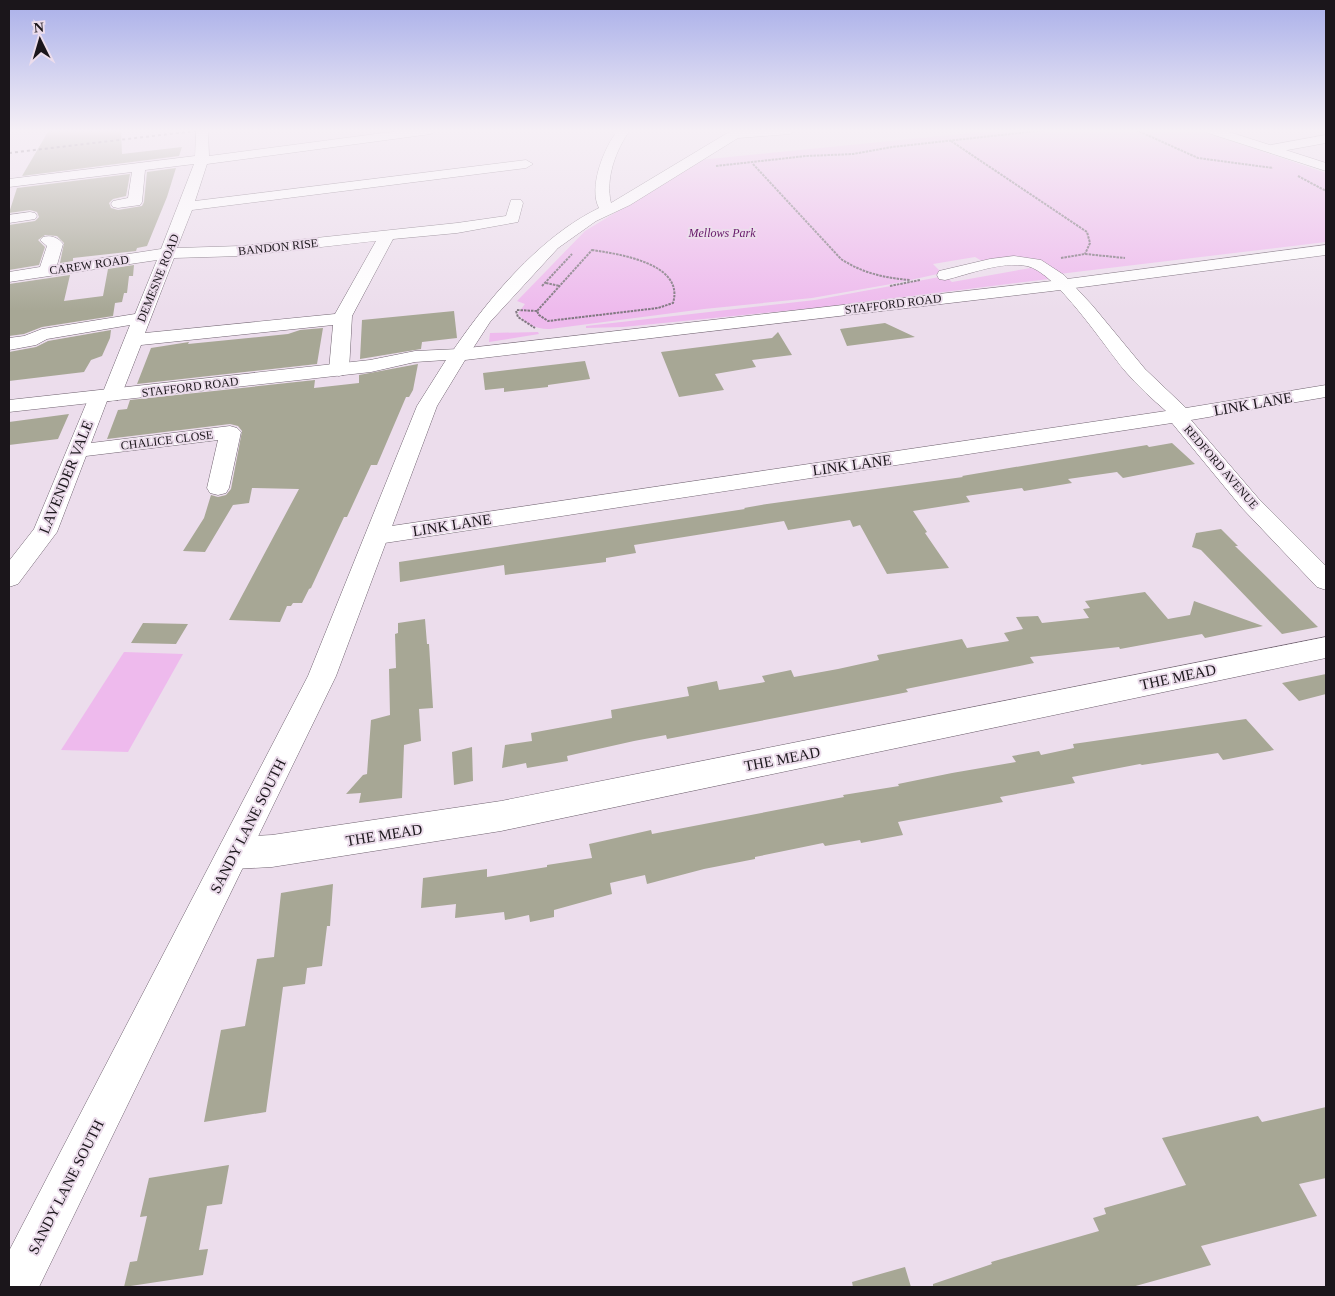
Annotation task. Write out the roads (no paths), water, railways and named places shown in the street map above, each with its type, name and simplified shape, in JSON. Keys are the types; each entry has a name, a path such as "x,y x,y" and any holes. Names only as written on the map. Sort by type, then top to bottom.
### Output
{"street":[{"path":"118,204 135,202 136,190"},
{"name":"DEMESNE ROAD","path":"105,397 137,330 192,190"},
{"path":"187,206 312,190"},
{"path":"603,190 602,200 605,206 604,212"},
{"name":"SANDY LANE SOUTH","path":"15,1287 322,676 434,392 440,386 483,319 539,258 564,236 643,190"},
{"name":"BANDON RISE","path":"169,253 241,251 431,231 513,219 516,203"},
{"path":"9,219 30,216"},
{"path":"339,370 342,319 387,235"},
{"path":"46,271 55,244 48,240"},
{"path":"86,281 106,246"},
{"name":"STAFFORD ROAD","path":"9,406 339,370 371,366 396,359 436,354 459,355 1062,284 1326,250"},
{"name":"CAREW ROAD","path":"9,276 169,253"},
{"name":"REDFORD AVENUE","path":"944,275 1001,262 1028,261 1049,270 1071,293 1143,380 1177,410 1177,416 1250,503 1326,581"},
{"path":"9,344 29,341 42,334 342,319"},
{"path":"58,345 137,330"},
{"name":"STAFFORD ROAD","path":"371,366 390,368 413,366 442,362 459,355"},
{"path":"413,366 430,372 434,392"},
{"name":"LINK LANE","path":"378,536 1177,416 1326,391"},
{"name":"LAVENDER VALE","path":"9,578 45,532 76,451 105,397"},
{"name":"CHALICE CLOSE","path":"76,451 230,432 218,488"},
{"name":"THE MEAD","path":"234,853 272,851 502,816 1326,647"}],"park label":[{"name":"Mellows Park","path":"722,233"}]}
